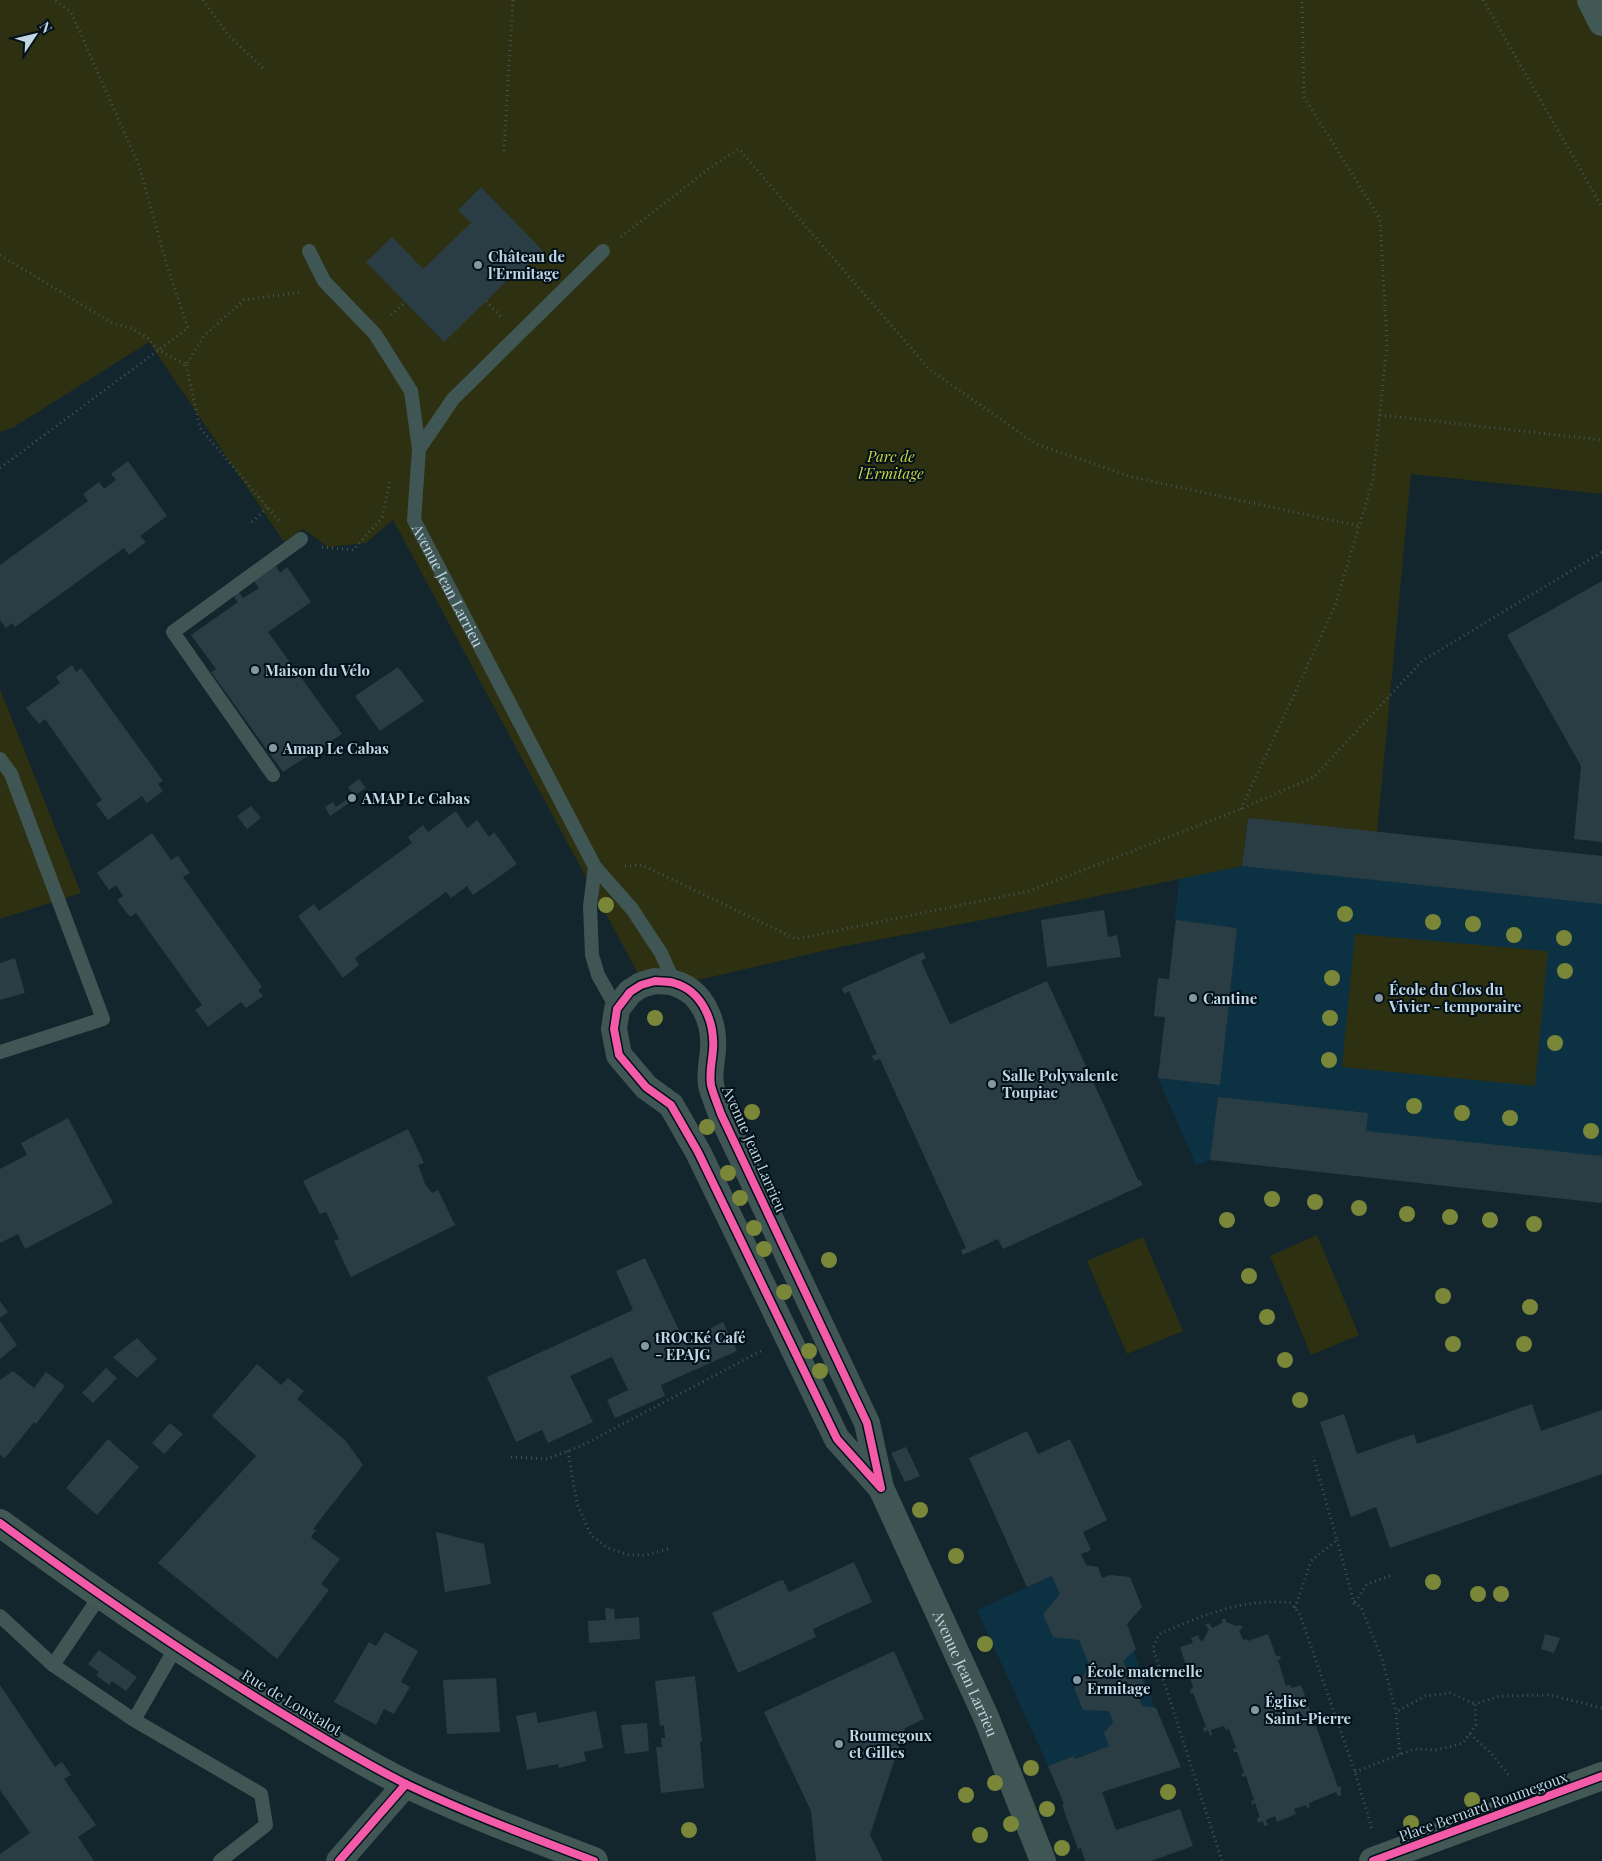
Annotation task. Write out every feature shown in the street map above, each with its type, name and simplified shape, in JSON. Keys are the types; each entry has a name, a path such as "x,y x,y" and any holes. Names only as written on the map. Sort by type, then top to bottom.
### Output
{"street":[{"path":"1591,0 1602,22"},
{"path":"617,1009 630,992 641,985 655,981 674,982"},
{"name":"Avenue Jean Larrieu","path":"674,982 688,989 701,1002 710,1018 713,1050 710,1069 713,1092 867,1423 881,1488 986,1716 1043,1861"},
{"name":"Avenue Jean Larrieu","path":"617,1009 614,1028 619,1055 646,1087 671,1105 694,1144 837,1439 881,1488"},
{"name":"Rue de Loustalot","path":"0,1523 100,1596 176,1647 312,1732 406,1784 594,1861"},
{"name":"Place Bernard Roumegoux","path":"1377,1860 1602,1776"},
{"path":"339,1861 406,1784"}],"lane":[{"name":"Avenue Jean Larrieu","path":"309,251 324,281 375,334 410,391 419,449 414,520 596,867 632,909 661,953 674,982"},
{"path":"419,449 453,399 603,251"},
{"path":"273,775 173,632 301,539"},
{"path":"0,759 11,774 103,1019 0,1052"},
{"path":"596,867 590,906 592,955 598,975 617,1009"},
{"path":"53,1665 100,1596"},
{"path":"0,1616 53,1665 134,1720 261,1794 266,1825 220,1861"},
{"path":"134,1720 176,1647"}],"path":[{"path":"0,468 157,349 188,328 168,269 139,166 71,12 54,0"},
{"path":"203,0 228,35 262,68"},
{"path":"504,151 513,0"},
{"path":"1240,809 1335,606 1373,480 1387,344 1380,218 1304,97 1302,0"},
{"path":"1483,0 1602,207"},
{"path":"603,251 711,167 739,149 929,369 1036,444 1132,477 1359,526"},
{"path":"0,255 112,323 132,329 148,338 157,349 186,365"},
{"path":"308,291 244,300 204,336 186,365 200,428 282,524 311,546 353,550 382,518 392,474"},
{"path":"486,301 506,322"},
{"path":"375,334 405,302"},
{"path":"1380,415 1602,440"},
{"path":"252,522 268,508"},
{"path":"596,867 642,865 796,939 1029,891 1240,809 1314,777 1422,661 1602,552"},
{"path":"511,1457 547,1459 581,1446 788,1337"},
{"path":"568,1451 577,1504 591,1535 608,1548 629,1555 646,1555 668,1549"},
{"path":"1313,1456 1354,1603 1361,1607 1382,1659 1396,1712 1400,1754"},
{"path":"1295,1608 1311,1561 1337,1540"},
{"path":"1354,1603 1367,1584 1393,1575"},
{"path":"1222,1861 1153,1648 1159,1634 1226,1608 1273,1601 1291,1603 1300,1615 1355,1772 1377,1860"},
{"path":"1396,1712 1425,1696 1450,1693 1475,1704 1500,1696 1550,1695 1602,1708"},
{"path":"1355,1772 1414,1749 1437,1750 1464,1743 1476,1725 1475,1704"},
{"path":"1470,1734 1492,1754 1510,1777 1522,1805"}],"shaded area":[{"name":"École du Clos du Vivier - temporaire","path":"1248,818 1602,856 1602,1203 1210,1160 1196,1165 1158,1078 1165,1018 1154,1016 1158,978 1169,979 1179,878 1242,866"},
{"name":"École maternelle Ermitage","path":"1085,1561 1086,1565 1098,1567 1102,1578 1110,1575 1130,1577 1142,1607 1127,1624 1136,1649 1134,1652 1162,1726 1075,1759 1074,1756 1048,1766 977,1610"}],"green space":[{"name":"Parc de l'Ermitage","path":"0,0 1591,0 1602,22 1602,494 1411,474 1377,833 1248,819 1242,866 982,920 840,947 647,990 393,520 366,543 328,547 303,529 284,542 149,342 14,427 0,432"},
{"path":"0,689 81,893 0,919"},
{"path":"1355,934 1548,951 1535,1086 1342,1067"},
{"path":"1317,1235 1359,1335 1311,1355 1270,1256"},
{"path":"1143,1237 1183,1331 1127,1354 1087,1261"}],"building":[{"name":"Château de l'Ermitage","path":"481,187 543,251 520,273 517,271 444,342 366,262 392,237 423,269 471,223 458,210"},
{"path":"128,461 167,516 140,536 146,542 129,555 124,548 15,627 12,623 6,628 0,620 0,565 88,501 83,494 99,482 104,489 116,480 111,474"},
{"name":"Maison du Vélo","path":"276,566 280,573 287,567 311,602 268,632 342,734 283,772 211,672 216,669 191,635 238,602 234,597 239,592 243,598 259,588 254,581"},
{"path":"1602,581 1602,842 1574,839 1581,766 1507,635"},
{"path":"72,665 76,672 81,668 163,781 158,784 163,791 147,803 142,796 108,820 96,804 102,800 45,719 39,724 26,708 60,683 56,677"},
{"path":"398,667 424,701 380,731 355,696"},
{"path":"359,779 366,788 354,796 348,787"},
{"path":"353,795 355,799 330,816 325,807 333,802 336,807"},
{"path":"251,806 261,818 247,829 237,816"},
{"path":"456,811 467,828 477,820 489,837 494,832 517,864 473,895 467,886 451,898 446,892 355,958 359,965 343,978 298,916 314,904 319,911 412,843 408,837 423,825 428,832"},
{"path":"1248,818 1602,856 1602,904 1242,866"},
{"path":"152,833 171,860 178,856 190,873 183,877 262,987 258,990 263,996 246,1008 241,1002 208,1027 195,1010 202,1005 136,913 130,917 117,900 123,896 116,885 109,890 97,873"},
{"path":"1104,910 1108,937 1117,935 1121,957 1047,967 1041,920"},
{"name":"Cantine","path":"1176,920 1237,928 1220,1085 1158,1078 1165,1017 1154,1016 1158,978 1169,979"},
{"name":"Salle Polyvalente Toupiac","path":"923,952 926,958 921,961 950,1024 1047,981 1138,1180 1143,1185 1003,1249 998,1239 963,1255 961,1250 966,1248 880,1059 874,1061 872,1056 877,1054 849,991 844,994 842,988"},
{"path":"15,958 25,993 0,1000 0,963"},
{"path":"1218,1097 1368,1113 1366,1131 1602,1156 1602,1203 1210,1160"},
{"path":"68,1118 113,1203 25,1249 18,1234 0,1243 0,1169 27,1155 21,1143"},
{"path":"408,1129 424,1163 418,1165 425,1184 432,1193 438,1190 455,1225 351,1277 334,1241 339,1239 326,1212 320,1214 303,1181"},
{"name":"tROCKé Café - EPAJG","path":"645,1258 684,1341 723,1322 737,1351 661,1385 665,1396 615,1418 607,1400 628,1390 612,1357 570,1376 593,1422 548,1443 542,1430 516,1442 487,1377 633,1310 616,1271"},
{"path":"0,1301 8,1312 0,1318"},
{"path":"0,1321 17,1345 0,1359"},
{"path":"137,1338 157,1359 137,1378 113,1357"},
{"path":"257,1364 281,1385 288,1378 304,1391 297,1399 345,1440 363,1465 313,1529 316,1530 311,1537 340,1559 321,1584 329,1590 277,1659 158,1563 256,1456 212,1416"},
{"path":"106,1368 117,1378 93,1403 82,1393"},
{"path":"13,1371 34,1388 46,1372 65,1386 36,1424 34,1422 5,1458 0,1455 0,1380"},
{"path":"1532,1404 1541,1431 1602,1410 1602,1474 1390,1548 1376,1507 1351,1517 1320,1422 1344,1414 1357,1454 1414,1434 1417,1444"},
{"path":"170,1423 183,1434 164,1454 152,1443"},
{"path":"1027,1431 1038,1454 1070,1439 1107,1520 1083,1532 1091,1550 1081,1554 1086,1565 1098,1567 1102,1578 1110,1575 1130,1577 1142,1607 1127,1624 1136,1649 1123,1661 1129,1674 1141,1675 1145,1688 1138,1695 1142,1706 1156,1708 1181,1767 1102,1792 1116,1830 1180,1809 1193,1846 1151,1861 1085,1861 1081,1848 1078,1849 1062,1805 1064,1804 1048,1766 1074,1756 1075,1759 1109,1746 1104,1733 1113,1722 1109,1711 1083,1710 1074,1688 1090,1667 1079,1640 1053,1637 1043,1614 1060,1594 1052,1576 1027,1587 969,1458"},
{"path":"108,1439 139,1467 97,1515 66,1488"},
{"path":"906,1447 920,1476 905,1482 891,1453"},
{"path":"436,1532 484,1544 491,1584 445,1592"},
{"path":"854,1562 872,1602 813,1629 816,1637 738,1673 712,1613 779,1581 783,1580 789,1592"},
{"path":"605,1608 614,1609 615,1619 639,1617 640,1639 589,1643 588,1621 606,1620"},
{"name":"Église Saint-Pierre","path":"1222,1619 1226,1619 1226,1622 1236,1626 1240,1625 1243,1628 1239,1630 1243,1640 1247,1639 1248,1641 1268,1634 1276,1656 1280,1656 1281,1659 1278,1660 1286,1686 1291,1685 1291,1688 1301,1685 1338,1787 1341,1786 1341,1795 1338,1796 1336,1792 1309,1803 1310,1807 1307,1808 1306,1805 1294,1809 1296,1814 1277,1822 1275,1816 1266,1820 1268,1825 1264,1826 1263,1821 1258,1823 1257,1818 1260,1817 1255,1803 1252,1805 1251,1801 1254,1800 1246,1776 1243,1777 1241,1774 1244,1773 1237,1752 1234,1752 1233,1749 1236,1748 1229,1729 1226,1730 1224,1726 1211,1730 1212,1735 1210,1736 1208,1730 1204,1732 1203,1728 1206,1727 1193,1693 1191,1694 1190,1691 1193,1687 1180,1647 1193,1643 1191,1638 1198,1635 1200,1640 1203,1641 1209,1629 1205,1625 1209,1623 1212,1628 1222,1623"},
{"path":"385,1632 418,1651 401,1682 410,1687 394,1714 384,1709 376,1725 334,1702 369,1642 376,1646"},
{"path":"1545,1634 1560,1638 1554,1653 1541,1649"},
{"path":"99,1650 137,1677 126,1691 112,1681 109,1685 96,1675 99,1672 88,1664"},
{"name":"Roumegoux et Gilles","path":"894,1651 924,1719 905,1728 870,1835 883,1861 816,1861 811,1811 764,1712"},
{"path":"695,1676 702,1741 700,1742 704,1788 661,1793 656,1747 662,1747 661,1738 665,1738 664,1725 660,1726 655,1681"},
{"path":"496,1678 500,1732 447,1734 443,1680"},
{"path":"0,1685 55,1767 62,1762 71,1775 64,1779 96,1825 78,1837 94,1861 0,1861 0,1854 30,1833 0,1790"},
{"path":"596,1711 603,1748 584,1752 586,1761 559,1768 558,1764 527,1770 516,1716 536,1712 538,1723"},
{"path":"647,1723 649,1751 625,1754 621,1725"}],"cycle path":[{"path":"655,981 672,982 684,987 693,993 705,1009 712,1029 713,1040 710,1081 721,1114 867,1423 881,1488 837,1439 698,1152 671,1105 646,1087 619,1055 614,1029 617,1009 630,992 641,985 655,981"},
{"path":"0,1523 98,1593 197,1660 352,1755 406,1784 452,1805 594,1861"},
{"path":"1373,1861 1602,1776"},
{"path":"339,1861 406,1784"}],"place":[{"name":"Château de l'Ermitage","path":"478,265"},
{"name":"Maison du Vélo","path":"255,670"},
{"name":"Amap Le Cabas","path":"273,748"},
{"name":"AMAP Le Cabas","path":"352,798"},
{"name":"Cantine","path":"1193,998"},
{"name":"École du Clos du Vivier - temporaire","path":"1379,998"},
{"name":"Salle Polyvalente Toupiac","path":"992,1084"},
{"name":"tROCKé Café - EPAJG","path":"645,1346"},
{"name":"École maternelle Ermitage","path":"1077,1680"},
{"name":"Église Saint-Pierre","path":"1255,1710"},
{"name":"Roumegoux et Gilles","path":"839,1744"}]}
